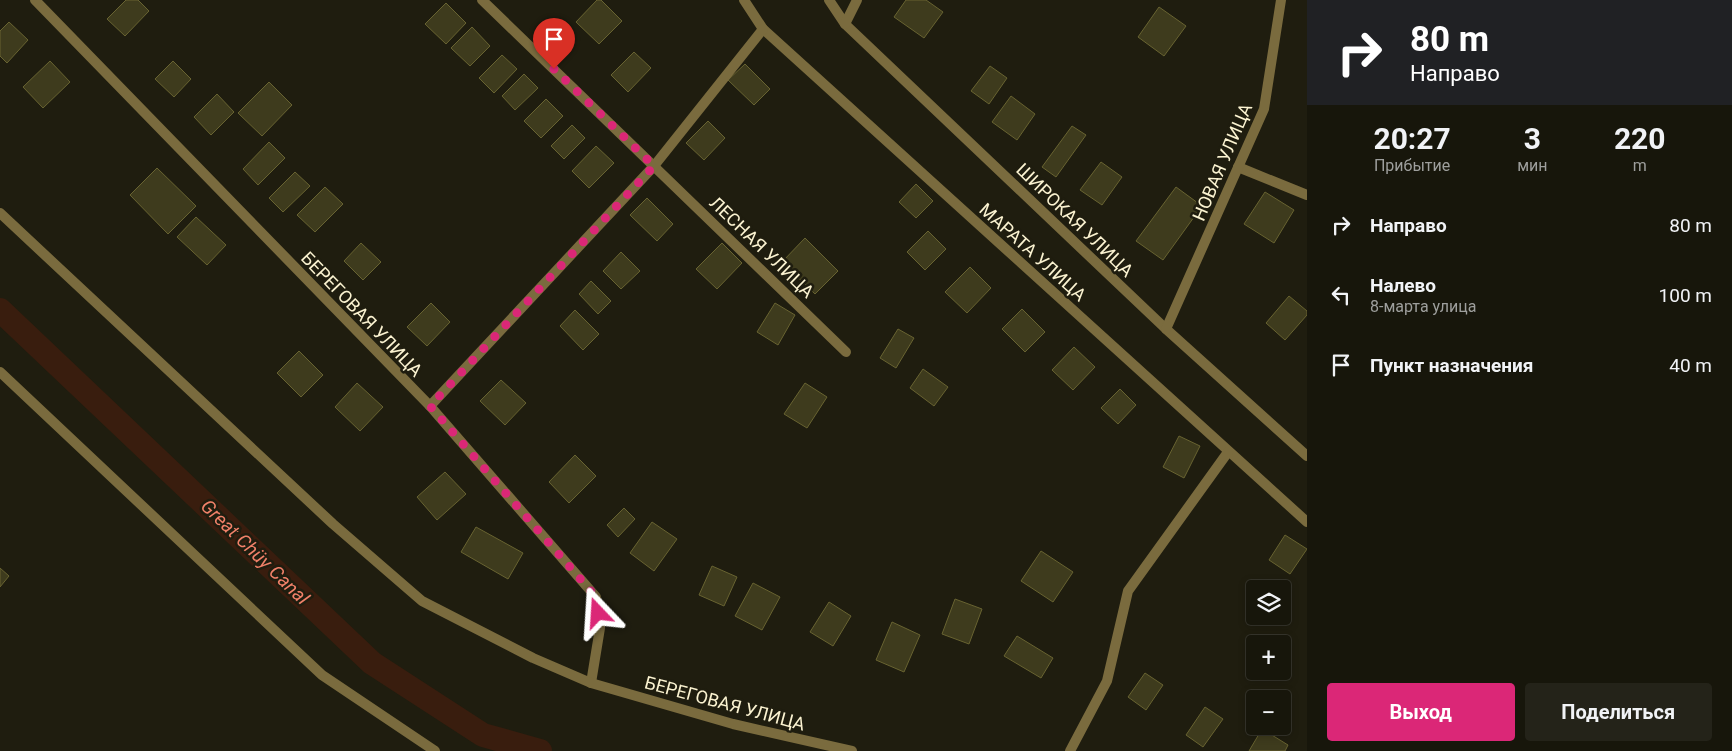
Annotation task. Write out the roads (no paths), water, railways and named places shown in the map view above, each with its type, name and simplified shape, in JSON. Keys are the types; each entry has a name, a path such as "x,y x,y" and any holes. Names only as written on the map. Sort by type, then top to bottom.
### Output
{"street":[{"name":"БЕРЕГОВАЯ УЛИЦА","path":"34,0 430,406 596,597 600,628 591,683"},
{"name":"ЛЕСНАЯ УЛИЦА","path":"482,0 846,352"},
{"name":"МАРАТА УЛИЦА","path":"744,0 763,29 1307,522"},
{"name":"ШИРОКАЯ УЛИЦА","path":"829,0 846,24 1166,329 1307,456"},
{"path":"846,24 857,0"},
{"name":"НОВАЯ УЛИЦА","path":"1166,329 1264,109 1281,0"},
{"path":"430,406 654,166 763,29"},
{"path":"1238,167 1307,195"},
{"name":"БЕРЕГОВАЯ УЛИЦА","path":"0,212 333,524 422,601 533,658 591,683 733,724 852,751"},
{"path":"0,372 322,675 435,751"},
{"path":"1070,751 1107,681 1128,591 1228,452"}],"waterway":[{"name":"Great Chüy Canal","path":"0,310 372,663 483,735 540,751"}]}
